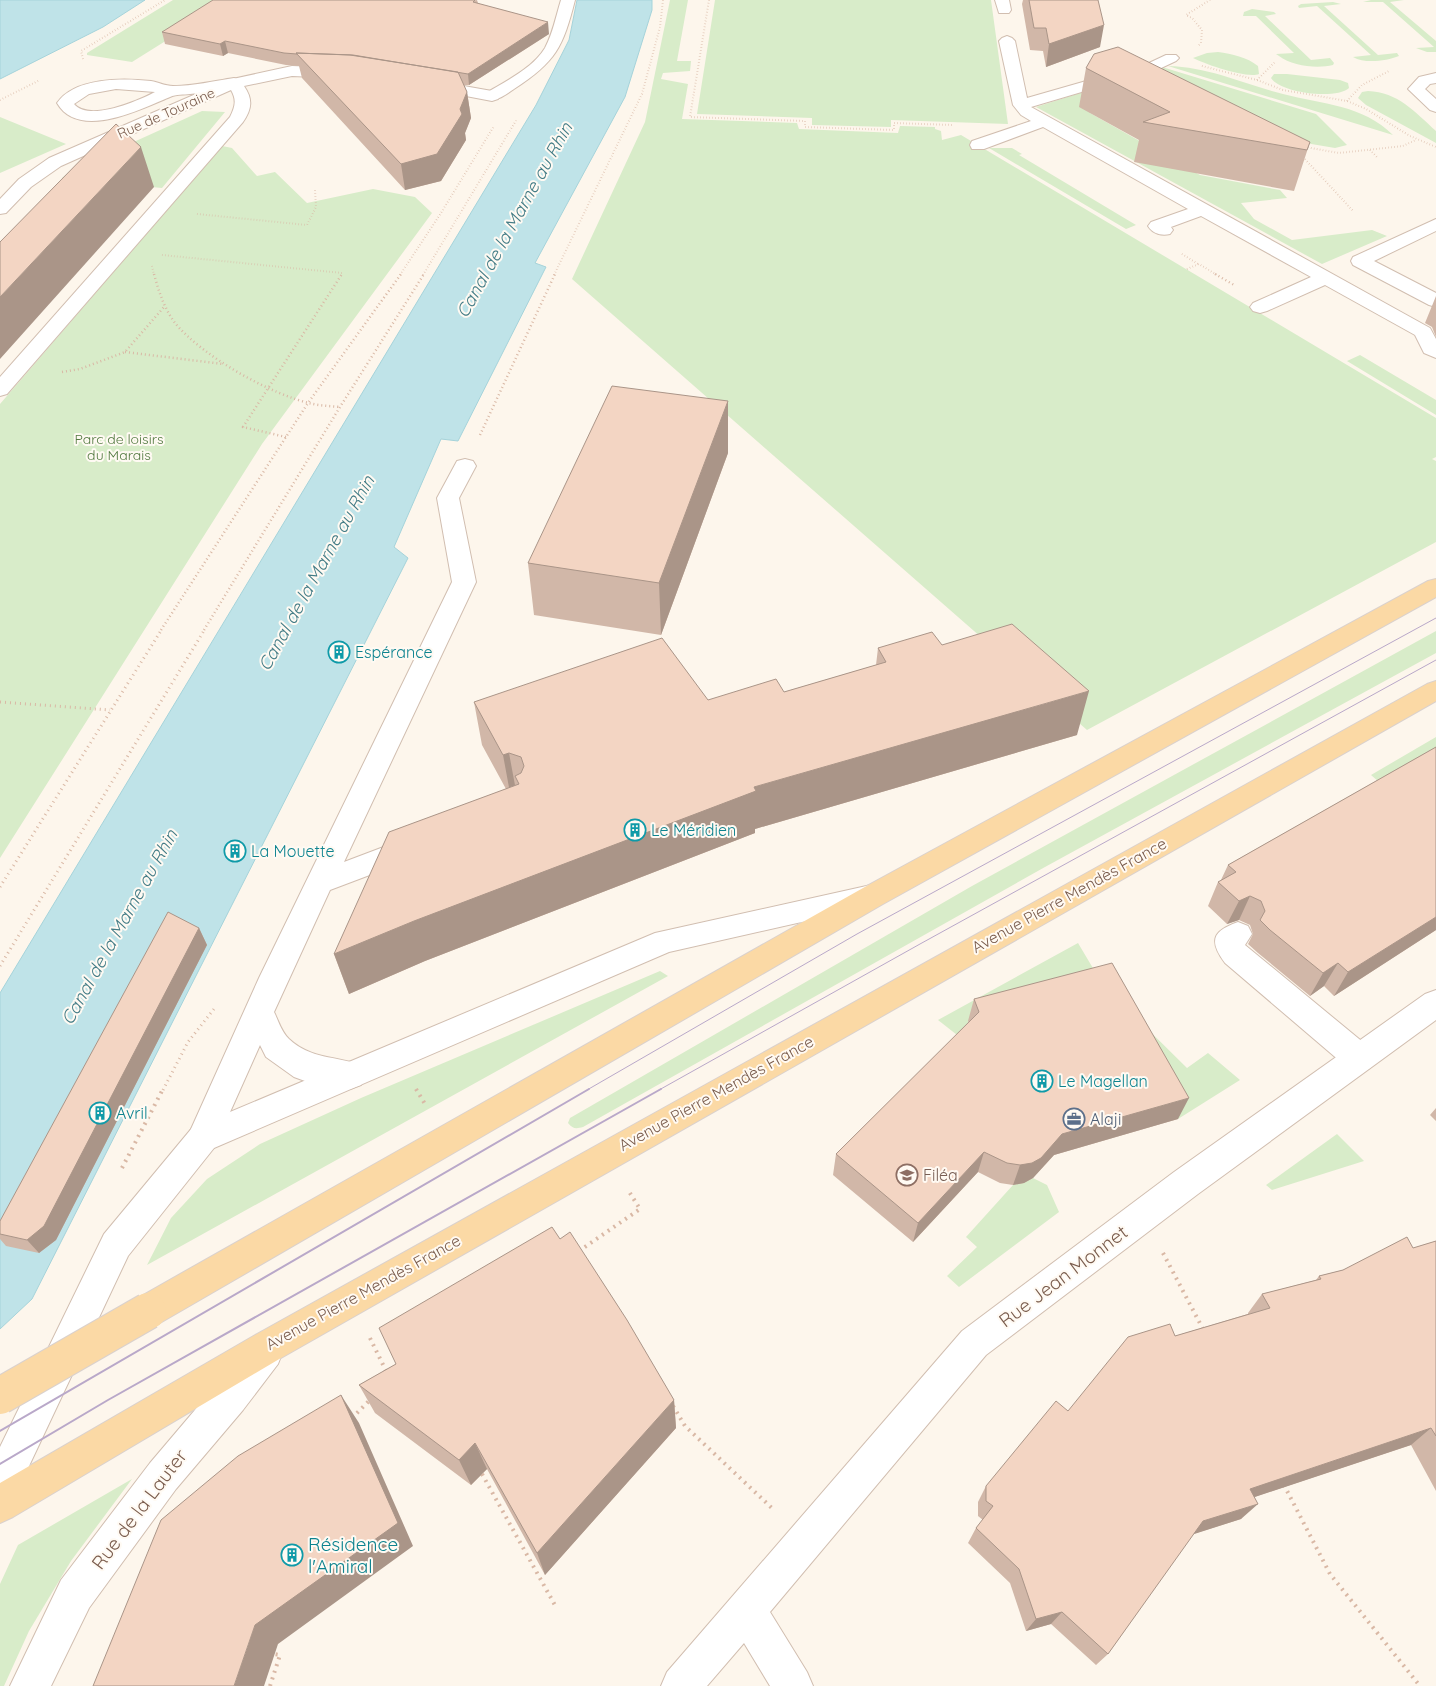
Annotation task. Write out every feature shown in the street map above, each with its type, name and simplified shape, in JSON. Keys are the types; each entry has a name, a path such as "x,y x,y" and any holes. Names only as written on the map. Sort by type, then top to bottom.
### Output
{"main road":[{"path":"0,1396 873,896 1436,588"},
{"name":"Avenue Pierre Mendès France","path":"0,1504 268,1346 1436,690"}],"street":[{"path":"412,82 492,96 523,76 548,54 556,39 568,0"},
{"path":"1007,41 1021,105 1027,112 1423,332 1430,349 1436,352"},
{"path":"1021,105 1154,66 1171,58"},
{"path":"1086,66 1091,84"},
{"path":"168,91 162,96 94,116 79,115 69,110 65,103 82,91 102,86 128,84 152,86 168,91 234,83 292,71 355,74"},
{"path":"1436,78 1426,80 1416,89 1436,106"},
{"path":"2,387 236,119 243,107 244,96 234,83"},
{"name":"Rue de Touraine","path":"0,209 25,183 55,162 234,83"},
{"path":"978,145 1042,122"},
{"path":"1164,230 1158,226 1201,210"},
{"path":"1436,224 1360,261 1436,301"},
{"path":"1260,307 1325,278"},
{"path":"0,1487 116,1245 203,1138 320,882 464,582 448,498 465,466"},
{"path":"320,882 432,840"},
{"path":"203,1138 665,941 873,896"},
{"path":"1238,934 1229,939 1229,946 1235,954 1359,1058"},
{"name":"Rue Jean Monnet","path":"746,1609 974,1343 1143,1215 1436,1003"},
{"path":"259,1013 276,1048 305,1067 350,1075"},
{"name":"Rue de la Lauter","path":"30,1686 75,1594 163,1476 230,1397 268,1346"},
{"path":"681,1686 746,1609 793,1686"}],"path":[{"path":"83,60 80,51 165,0"},
{"path":"465,466 590,198 642,94 660,27 663,0"},
{"path":"709,0 690,117 805,120 805,127 894,130 894,123 953,125"},
{"path":"1171,58 1185,53 1202,43 1202,30 1192,18 1186,15 1210,0"},
{"path":"0,966 340,407 459,217 526,103 548,54"},
{"path":"1171,58 1257,80 1282,90 1346,101 1366,109 1417,139 1436,147"},
{"path":"1257,80 1275,62"},
{"path":"1346,101 1362,85 1377,76"},
{"path":"0,100 42,80"},
{"path":"0,887 110,710 286,436 395,282 441,213 499,116 498,104 492,96"},
{"path":"1298,146 1339,153 1404,146 1417,139"},
{"path":"1307,148 1302,159 1354,212"},
{"path":"1370,150 1377,157"},
{"path":"156,211 307,225 316,207 316,190"},
{"path":"135,236 149,254 164,307 188,337 226,364 270,388 308,403 340,407"},
{"path":"149,254 342,273 244,427 286,436"},
{"path":"1187,270 1199,264 1237,287"},
{"path":"125,352 164,307"},
{"path":"2,387 80,369 125,352 226,364"},
{"path":"0,702 110,710"},
{"path":"584,1259 579,1251 640,1209"},
{"path":"1143,1215 1207,1337"},
{"path":"366,1331 384,1363 389,1379"},
{"path":"350,1419 376,1393"},
{"path":"670,1401 685,1426 805,1539"},
{"path":"482,1474 556,1607"},
{"path":"1280,1478 1330,1574 1420,1686"},
{"path":"270,1686 280,1655 274,1654"}],"green space":[{"path":"173,0 231,0 132,62 87,55 87,53"},
{"path":"670,0 688,0 677,61 691,61 690,71 663,73 661,79 688,84 682,119 797,123 799,129 898,133 900,126 935,127 935,129 941,131 942,140 961,135 1436,418 1436,457 1432,459 1436,461 1436,542 1087,730 572,279 645,122"},
{"path":"715,0 991,0 1008,124 891,120 891,127 812,125 812,118 697,114"},
{"path":"1371,0 1404,0 1390,2 1436,41 1436,52 1427,52 1416,48 1434,47 1383,2 1363,2"},
{"path":"1333,2 1341,4 1324,6 1378,55 1397,53 1399,56 1376,61 1363,61 1353,57 1371,55 1317,6 1299,8 1298,6 1301,4"},
{"path":"1252,9 1274,12 1276,14 1265,16 1311,60 1330,58 1334,63 1333,65 1320,67 1305,66 1291,62 1276,54 1294,53 1256,16 1243,16 1244,12"},
{"path":"1218,52 1249,60 1258,66 1259,74 1236,73 1193,58 1207,53"},
{"path":"1168,66 1198,69 1268,90 1355,111 1369,117 1393,135"},
{"path":"1162,67 1316,114 1347,145 1335,148 1246,133 1090,113 1200,175 1280,190 1287,198 1241,203 1254,219 1292,240 1372,230 1387,236 1322,264 1036,107"},
{"path":"1274,74 1340,80 1348,83 1349,88 1333,94 1296,91 1276,83 1271,78"},
{"path":"1368,91 1388,95 1413,110 1436,131 1436,143 1366,105 1358,98 1362,92"},
{"path":"202,111 225,112 162,188 62,178 72,170"},
{"path":"0,117 66,144 0,173"},
{"name":"Parc de loisirs du Marais","path":"222,146 232,148 257,176 275,172 307,203 373,189 415,197 432,213 262,444 0,858 0,404"},
{"path":"989,148 1012,148 1022,154 1019,155 1136,225 1126,229"},
{"path":"1360,355 1436,400 1436,415 1347,361"},
{"path":"1436,631 1436,653 1045,867 583,1127 575,1128 568,1123 570,1118 972,886"},
{"path":"1436,737 1436,748 1379,782 1371,775"},
{"path":"1078,943 1103,985 1187,1068 1208,1053 1240,1080 1178,1119 968,1021 976,1039 966,1042 938,1020"},
{"path":"660,971 668,976 147,1265 171,1218 207,1179 260,1144 361,1098"},
{"path":"1337,1134 1364,1161 1272,1190 1266,1185"},
{"path":"1033,1178 1047,1185 1059,1212 959,1287 947,1276 977,1247 966,1237 1013,1185"},
{"path":"132,1479 71,1561 29,1631 4,1686 0,1686 0,1584 18,1545"}],"water":[{"path":"0,0 145,0 103,27 0,79"},
{"name":"Canal de la Marne au Rhin","path":"577,0 652,0 652,10 625,97 535,263 546,267 458,441 441,439 394,547 408,558 32,1299 0,1329 0,993 536,105 569,40"}],"building":[{"path":"213,0 475,0 473,2 548,22 468,74 353,55 284,53 225,41 220,44 162,32"},
{"path":"1029,0 1098,0 1104,25 1049,44 1046,28 1034,28"},
{"path":"1118,47 1310,142 1307,150 1143,122 1170,112 1086,68 1094,54"},
{"path":"296,53 350,55 458,72 467,92 460,109 462,114 437,154 401,164"},
{"path":"116,124 141,147 0,297 0,242"},
{"path":"612,386 728,401 659,583 528,563"},
{"path":"1012,624 1089,691 754,787 756,791 414,921 334,954 389,832 519,784 515,776 521,773 524,766 521,757 509,753 503,755 474,702 662,638 708,700 776,679 784,692 886,662 878,648 932,632 942,645"},
{"path":"1436,747 1436,917 1348,972 1338,963 1323,973 1260,920 1265,911 1261,901 1250,896 1239,901 1218,882 1236,872 1228,865"},
{"path":"168,912 199,928 44,1226 27,1240 0,1234 0,1221"},
{"name":"Le Magellan","path":"1112,963 1189,1098 1062,1134 1041,1158 1032,1163 1020,1165 1007,1163 984,1152 918,1223 836,1154 979,1012 974,999"},
{"path":"552,1227 560,1239 570,1232 627,1320 674,1400 537,1553 475,1443 459,1460 359,1385 396,1364 379,1328"},
{"path":"1407,1237 1413,1248 1436,1241 1436,1436 1431,1428 1250,1489 1258,1504 1203,1521 1108,1654 1062,1612 1036,1619 1019,1569 976,1528 993,1506 986,1501 986,1486 1056,1401 1068,1411 1128,1337 1170,1324 1175,1336 1270,1308 1262,1294 1321,1279 1319,1276 1343,1270"},
{"name":"Résidence l'Amiral","path":"341,1395 398,1523 255,1625 234,1686 93,1686 161,1520 238,1456"}],"tram line":[{"path":"587,1090 857,934 1436,618"},
{"path":"659,1090 1436,660"},
{"path":"0,1431 589,1089"},
{"path":"0,1464 108,1400 661,1089"}],"place":[{"name":"Espérance","path":"339,652"},
{"name":"Le Méridien","path":"635,830"},
{"name":"La Mouette","path":"235,851"},
{"name":"Le Magellan","path":"1042,1081"},
{"name":"Avril","path":"100,1113"},
{"name":"Alaji","path":"1074,1119"},
{"name":"Filéa","path":"907,1175"},
{"name":"Résidence l'Amiral","path":"292,1555"}]}
